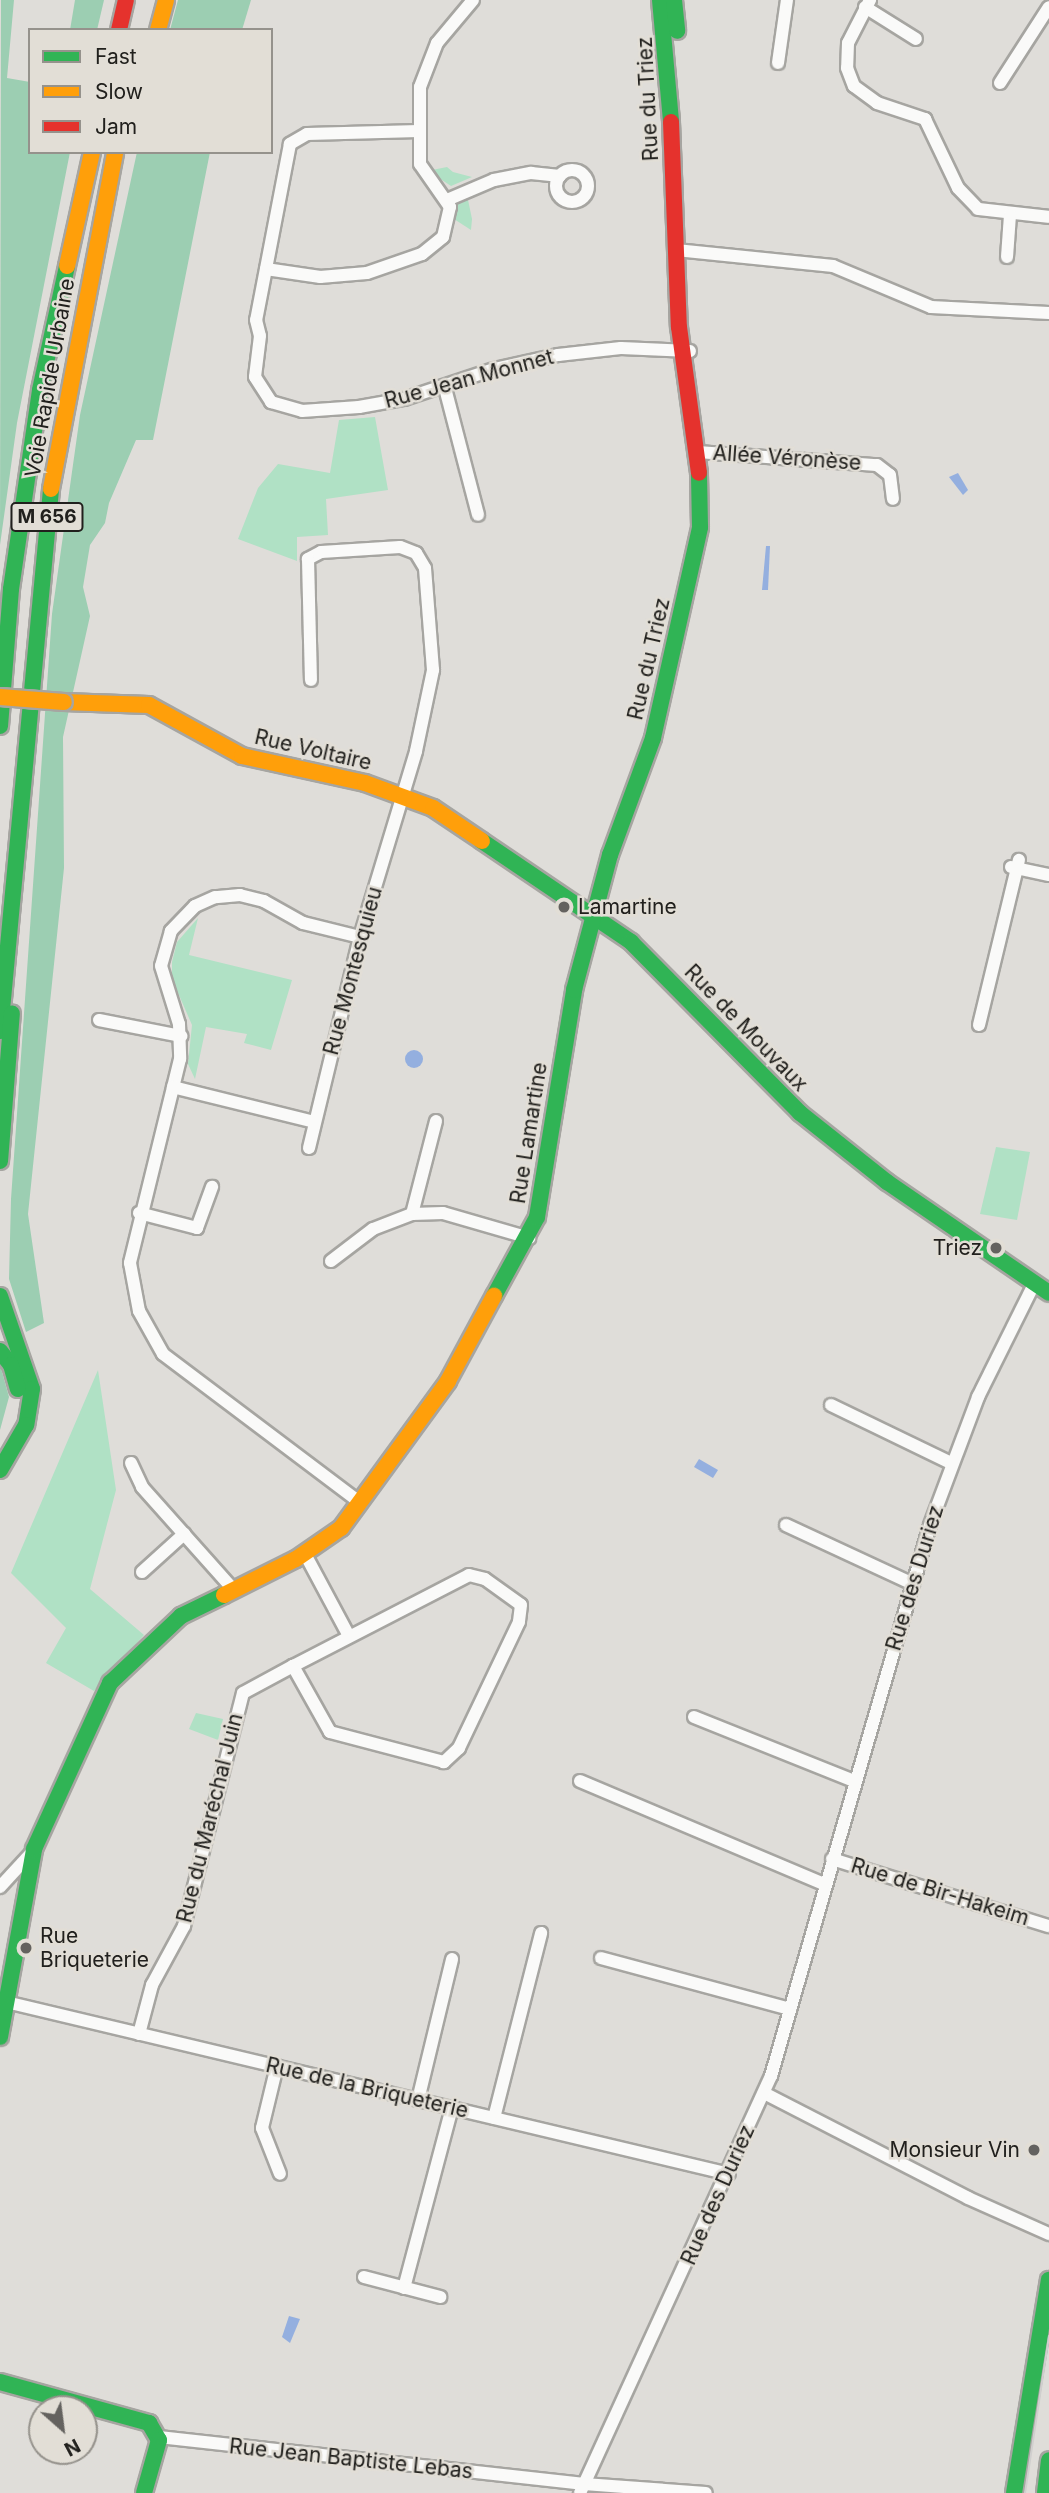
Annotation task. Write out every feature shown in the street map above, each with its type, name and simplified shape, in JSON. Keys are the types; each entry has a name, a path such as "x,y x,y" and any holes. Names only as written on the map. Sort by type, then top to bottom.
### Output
{"main road":[{"path":"119,28 126,0"},
{"path":"142,28 149,0"},
{"path":"159,28 166,0"},
{"name":"Rue du Triez","path":"594,915 610,855 653,738 697,548 701,512 698,452 686,351 668,55 660,0"},
{"name":"Rue du Triez","path":"674,0 681,250"},
{"name":"Voie Rapide Urbaine","path":"0,726 11,589 36,412 92,154"},
{"name":"Voie Rapide Urbaine","path":"0,1031 44,542 62,422 116,154"},
{"path":"103,216 115,197 125,154"},
{"name":"Rue Voltaire","path":"0,697 149,705 242,757 404,794 449,817 594,915"},
{"path":"0,1161 22,879 18,821"},
{"name":"Rue de Mouvaux","path":"594,915 655,963 776,1093 903,1194 1049,1293"},
{"name":"Rue Lamartine","path":"0,2037 34,1849 97,1705 117,1674 171,1622 305,1554 341,1528 400,1449 465,1353 529,1238 544,1187 570,1007 594,915"},
{"path":"0,1296 32,1389 26,1425 0,1470"},
{"path":"0,1351 15,1376 18,1398 13,1422 0,1446"},
{"path":"1014,2493 1049,2280"},
{"path":"0,2382 149,2423 159,2437 144,2493"},
{"path":"1045,2493 1049,2460"}],"street":[{"path":"266,269 337,277 400,263 427,251 443,237 450,217 447,200 422,169 420,87 426,62 445,31 473,0"},
{"path":"778,63 787,0"},
{"path":"916,39 867,4 848,43 847,68 854,86 877,103 925,119 967,200 984,212 1049,216"},
{"path":"1000,83 1049,7"},
{"name":"Rue Jean Monnet","path":"419,131 307,134 292,141 257,320 260,337 255,377 271,402 302,411 359,407 445,388 494,369 569,353 621,348 686,351"},
{"path":"447,200 494,180 531,173 560,176"},
{"path":"1007,257 1010,215"},
{"path":"681,250 833,267 931,307 1049,313"},
{"path":"445,388 478,515"},
{"name":"Allée Véronèse","path":"698,452 877,465 890,475 893,499"},
{"name":"Rue Montesquieu","path":"309,1148 360,937 404,794 434,659 425,568 416,553 400,547 320,552 308,559 310,680"},
{"path":"979,1025 1016,865 1049,875"},
{"path":"360,937 303,923 253,897 228,895 195,906 171,931 163,954 162,979 181,1036 173,1087 131,1253 132,1283 139,1311 157,1347 183,1371 361,1503"},
{"path":"99,1020 181,1036"},
{"path":"173,1087 314,1122"},
{"path":"412,1214 436,1121"},
{"path":"139,1213 197,1228 212,1186"},
{"path":"331,1261 373,1229 412,1214 452,1215 529,1238"},
{"name":"Rue des Duriez","path":"582,2489 764,2093 912,1584 951,1463 978,1397 1035,1282"},
{"path":"831,1405 951,1463"},
{"path":"131,1463 142,1487 233,1589"},
{"path":"786,1525 912,1584"},
{"path":"142,1572 184,1534"},
{"path":"305,1554 349,1636"},
{"name":"Rue du Maréchal Juin","path":"139,2034 152,1985 184,1926 240,1697 293,1666 349,1636 469,1575 478,1575 515,1598 522,1611 456,1754 444,1762 330,1732 293,1666"},
{"path":"694,1717 854,1781"},
{"path":"580,1780 824,1884"},
{"path":"0,1887 34,1849"},
{"name":"Rue de Bir-Hakeim","path":"832,1859 1049,1926"},
{"path":"494,2118 541,1933"},
{"path":"601,1958 790,2010"},
{"path":"418,2100 452,1959"},
{"name":"Rue de la Briqueterie","path":"6,2002 729,2174"},
{"path":"277,2066 262,2129 280,2174"},
{"path":"764,2093 961,2195 1049,2234"},
{"path":"404,2288 452,2108"},
{"path":"364,2277 440,2297"},
{"name":"Rue Jean Baptiste Lebas","path":"159,2437 582,2489 706,2493"}],"green space":[{"path":"1,0 14,0 7,78 28,82 28,154 70,154 17,423 0,545"},
{"path":"75,0 104,0 97,28 70,28"},
{"path":"178,0 251,0 243,28 171,28"},
{"path":"137,154 210,154 153,440 136,440 109,503 105,523 90,545 83,587 90,616 63,737 64,868 28,1214 44,1323 26,1332 9,1279 11,1199 52,614 80,415"},
{"path":"447,167 453,172 472,177 451,186 439,178 436,181 432,170"},
{"path":"467,195 472,219 471,230 454,219 456,204"},
{"path":"375,417 388,490 326,499 328,535 297,537 297,561 238,539 258,488 278,464 330,473 339,420"},
{"path":"198,918 189,955 292,980 271,1050 244,1043 247,1034 206,1027 195,1079 188,1064 192,1025 172,979 172,962 177,942"},
{"path":"996,1147 1030,1152 1017,1220 980,1214"},
{"path":"0,1365 9,1397 0,1430"},
{"path":"98,1370 116,1490 90,1589 144,1635 94,1691 46,1663 66,1628 11,1573"},
{"path":"196,1713 223,1719 218,1740 189,1729"}],"water":[{"path":"958,473 968,490 963,495 949,477"},
{"path":"766,546 770,546 768,590 762,590"},
{"path":"414,1050 420,1053 423,1059 420,1065 414,1068 408,1065 405,1059 408,1053"},
{"path":"699,1459 718,1470 713,1478 694,1467"},
{"path":"289,2316 300,2319 290,2343 282,2337"}],"tram line":[{"path":"1025,2493 1049,2336"}],"traffic: fast":[{"path":"660,0 671,122"},
{"path":"674,0 677,31"},
{"path":"0,726 11,589 40,390 67,266"},
{"path":"494,1296 537,1217 574,990 610,855 653,738 700,527 699,473"},
{"path":"0,1031 51,489"},
{"path":"482,841 631,942 800,1113 887,1182 1049,1293"},
{"path":"0,1161 12,1013"},
{"path":"0,1296 32,1389 26,1425 0,1470"},
{"path":"0,1351 11,1365 18,1389"},
{"path":"0,2037 34,1849 110,1683 181,1616 224,1595"},
{"path":"1014,2493 1049,2280"},
{"path":"0,2382 149,2423 159,2440 144,2493"},
{"path":"1045,2493 1049,2460"}],"traffic: slow":[{"path":"159,28 166,0"},
{"path":"67,266 92,154"},
{"path":"51,489 115,154"},
{"path":"0,697 64,702"},
{"path":"64,702 149,705 242,756 365,783 433,808 482,841"},
{"path":"224,1595 296,1559 341,1528 448,1381 494,1296"}],"traffic: jam":[{"path":"119,28 126,0"},
{"path":"671,122 679,327 699,473"}],"place":[{"name":"Lamartine","path":"564,907"},
{"name":"Triez","path":"996,1248"},
{"name":"Rue Briqueterie","path":"26,1948"},
{"name":"Monsieur Vin","path":"1034,2150"}]}
